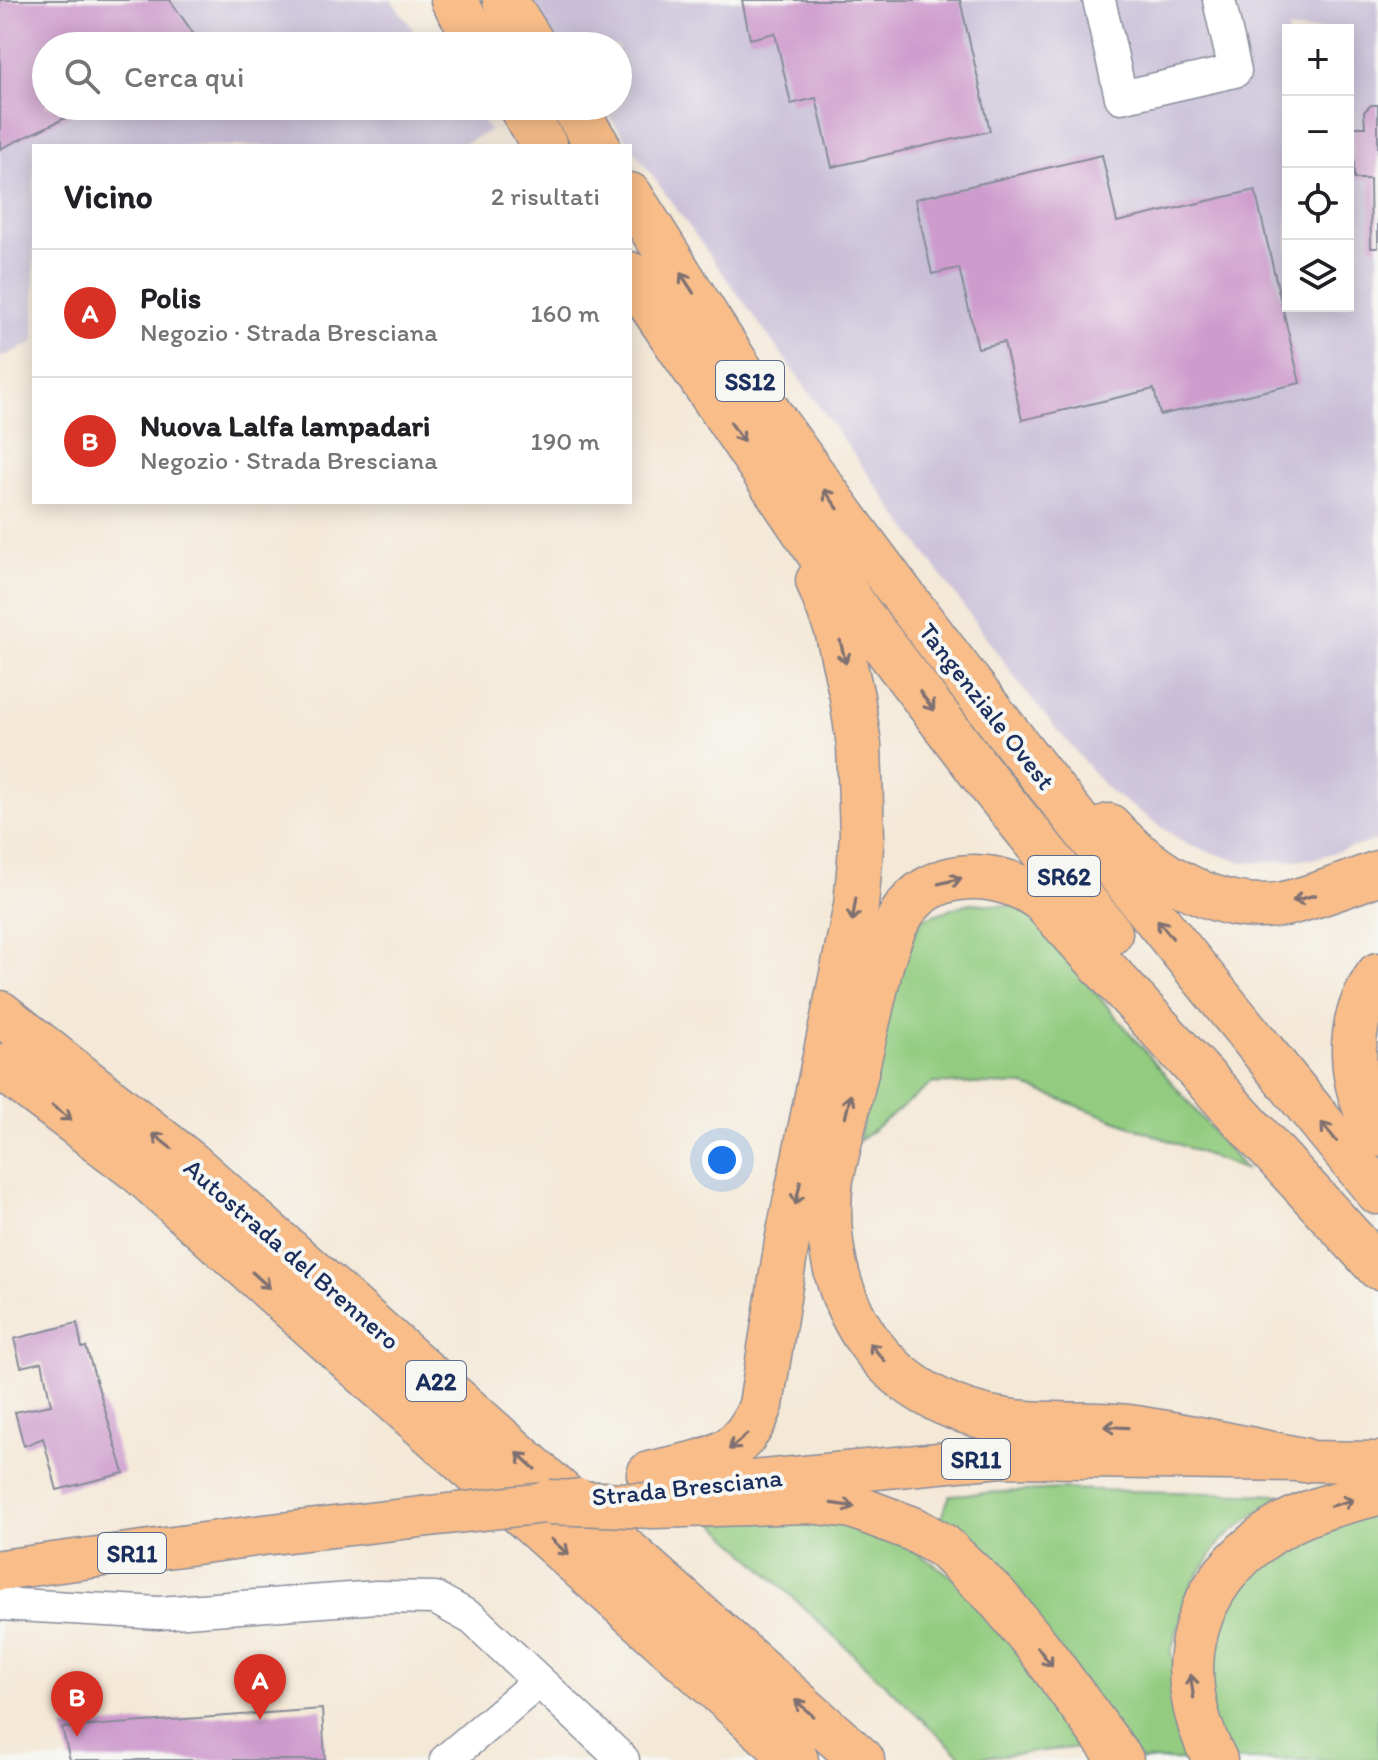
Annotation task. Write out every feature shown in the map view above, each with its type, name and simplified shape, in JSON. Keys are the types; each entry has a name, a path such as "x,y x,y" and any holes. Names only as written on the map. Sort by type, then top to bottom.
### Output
{"highway":[{"path":"453,0 473,32"},
{"path":"505,0 525,32"},
{"path":"529,120 544,144"},
{"path":"582,120 597,144"},
{"name":"Tangenziale Ovest","path":"632,198 777,423 903,599 1378,1192"},
{"name":"Tangenziale Ovest","path":"632,277 860,614 994,790 1269,1130 1378,1259"},
{"path":"651,1490 725,1453 743,1441 754,1426 761,1405 787,1242 856,906 862,792 859,745 846,666 823,593 768,478"},
{"path":"903,599 1122,841 1159,870 1213,897 1240,904 1263,905 1282,904 1317,895 1378,873"},
{"path":"1303,1460 1127,1427 1007,1422 960,1410 931,1398 908,1382 862,1334 834,1266 828,1206 831,1179 881,965 891,936 907,907 937,884 958,878 1000,879 1025,887 1042,900 1378,1267"},
{"path":"1378,975 1365,994 1356,1019 1354,1044 1355,1068 1361,1092 1378,1134"},
{"name":"Autostrada del Brennero","path":"0,1013 190,1163 862,1760"},
{"name":"Autostrada del Brennero","path":"0,1066 140,1172 796,1760"},
{"path":"549,1502 651,1490 808,1501 852,1506 913,1529 943,1546 996,1596 1039,1648 1121,1760"},
{"path":"1215,1760 1196,1716 1190,1685 1190,1659 1201,1616 1211,1596 1238,1559 1281,1526 1307,1513 1378,1493"}],"main road":[{"name":"Strada Bresciana","path":"651,1490 1001,1457 1378,1462"},
{"name":"SR11","path":"0,1570 263,1535 549,1502"}],"street":[{"path":"1099,0 1121,97 1235,71 1219,0"},
{"path":"0,1604 159,1613 377,1597 435,1598 473,1619 623,1760"},
{"path":"446,1760 539,1681"}],"shaded area":[{"path":"0,0 391,0 415,32 32,32 32,120 482,120 490,131 462,144 32,144 32,343 0,358"},
{"path":"530,0 1378,0 1378,840 1312,859 1244,863 1186,844 1108,790 1024,690 612,120 632,120 632,32 551,32"}],"green space":[{"path":"970,903 1023,907 1246,1170 1023,1085 933,1083 859,1141 895,961 924,918"},
{"path":"1060,1489 1280,1495 1221,1541 1191,1585 1171,1652 1200,1760 1140,1760 940,1520 950,1495"},
{"path":"1378,1506 1378,1760 1230,1760 1206,1717 1208,1625 1266,1547"},
{"path":"815,1517 878,1526 988,1601 1092,1746 964,1759 713,1522"}],"building":[{"path":"0,0 170,0 192,32 32,32 32,120 61,120 0,149"},
{"path":"742,0 960,0 990,131 832,167 816,98 791,104 775,33 750,39"},
{"path":"1371,105 1378,105 1378,248 1371,248 1370,179 1354,179 1354,127 1365,127 1364,112"},
{"path":"1102,155 1117,222 1255,190 1300,383 1160,415 1154,389 1022,420 1004,342 978,348 959,268 932,274 915,199"},
{"path":"77,1323 82,1348 86,1347 124,1473 57,1490 43,1438 24,1446 15,1412 51,1405 42,1362 21,1367 14,1339"},
{"path":"322,1709 325,1760 70,1760 62,1728"}],"place":[{"name":"Polis","path":"260,1720"},
{"name":"Nuova Lalfa lampadari","path":"77,1737"}]}
